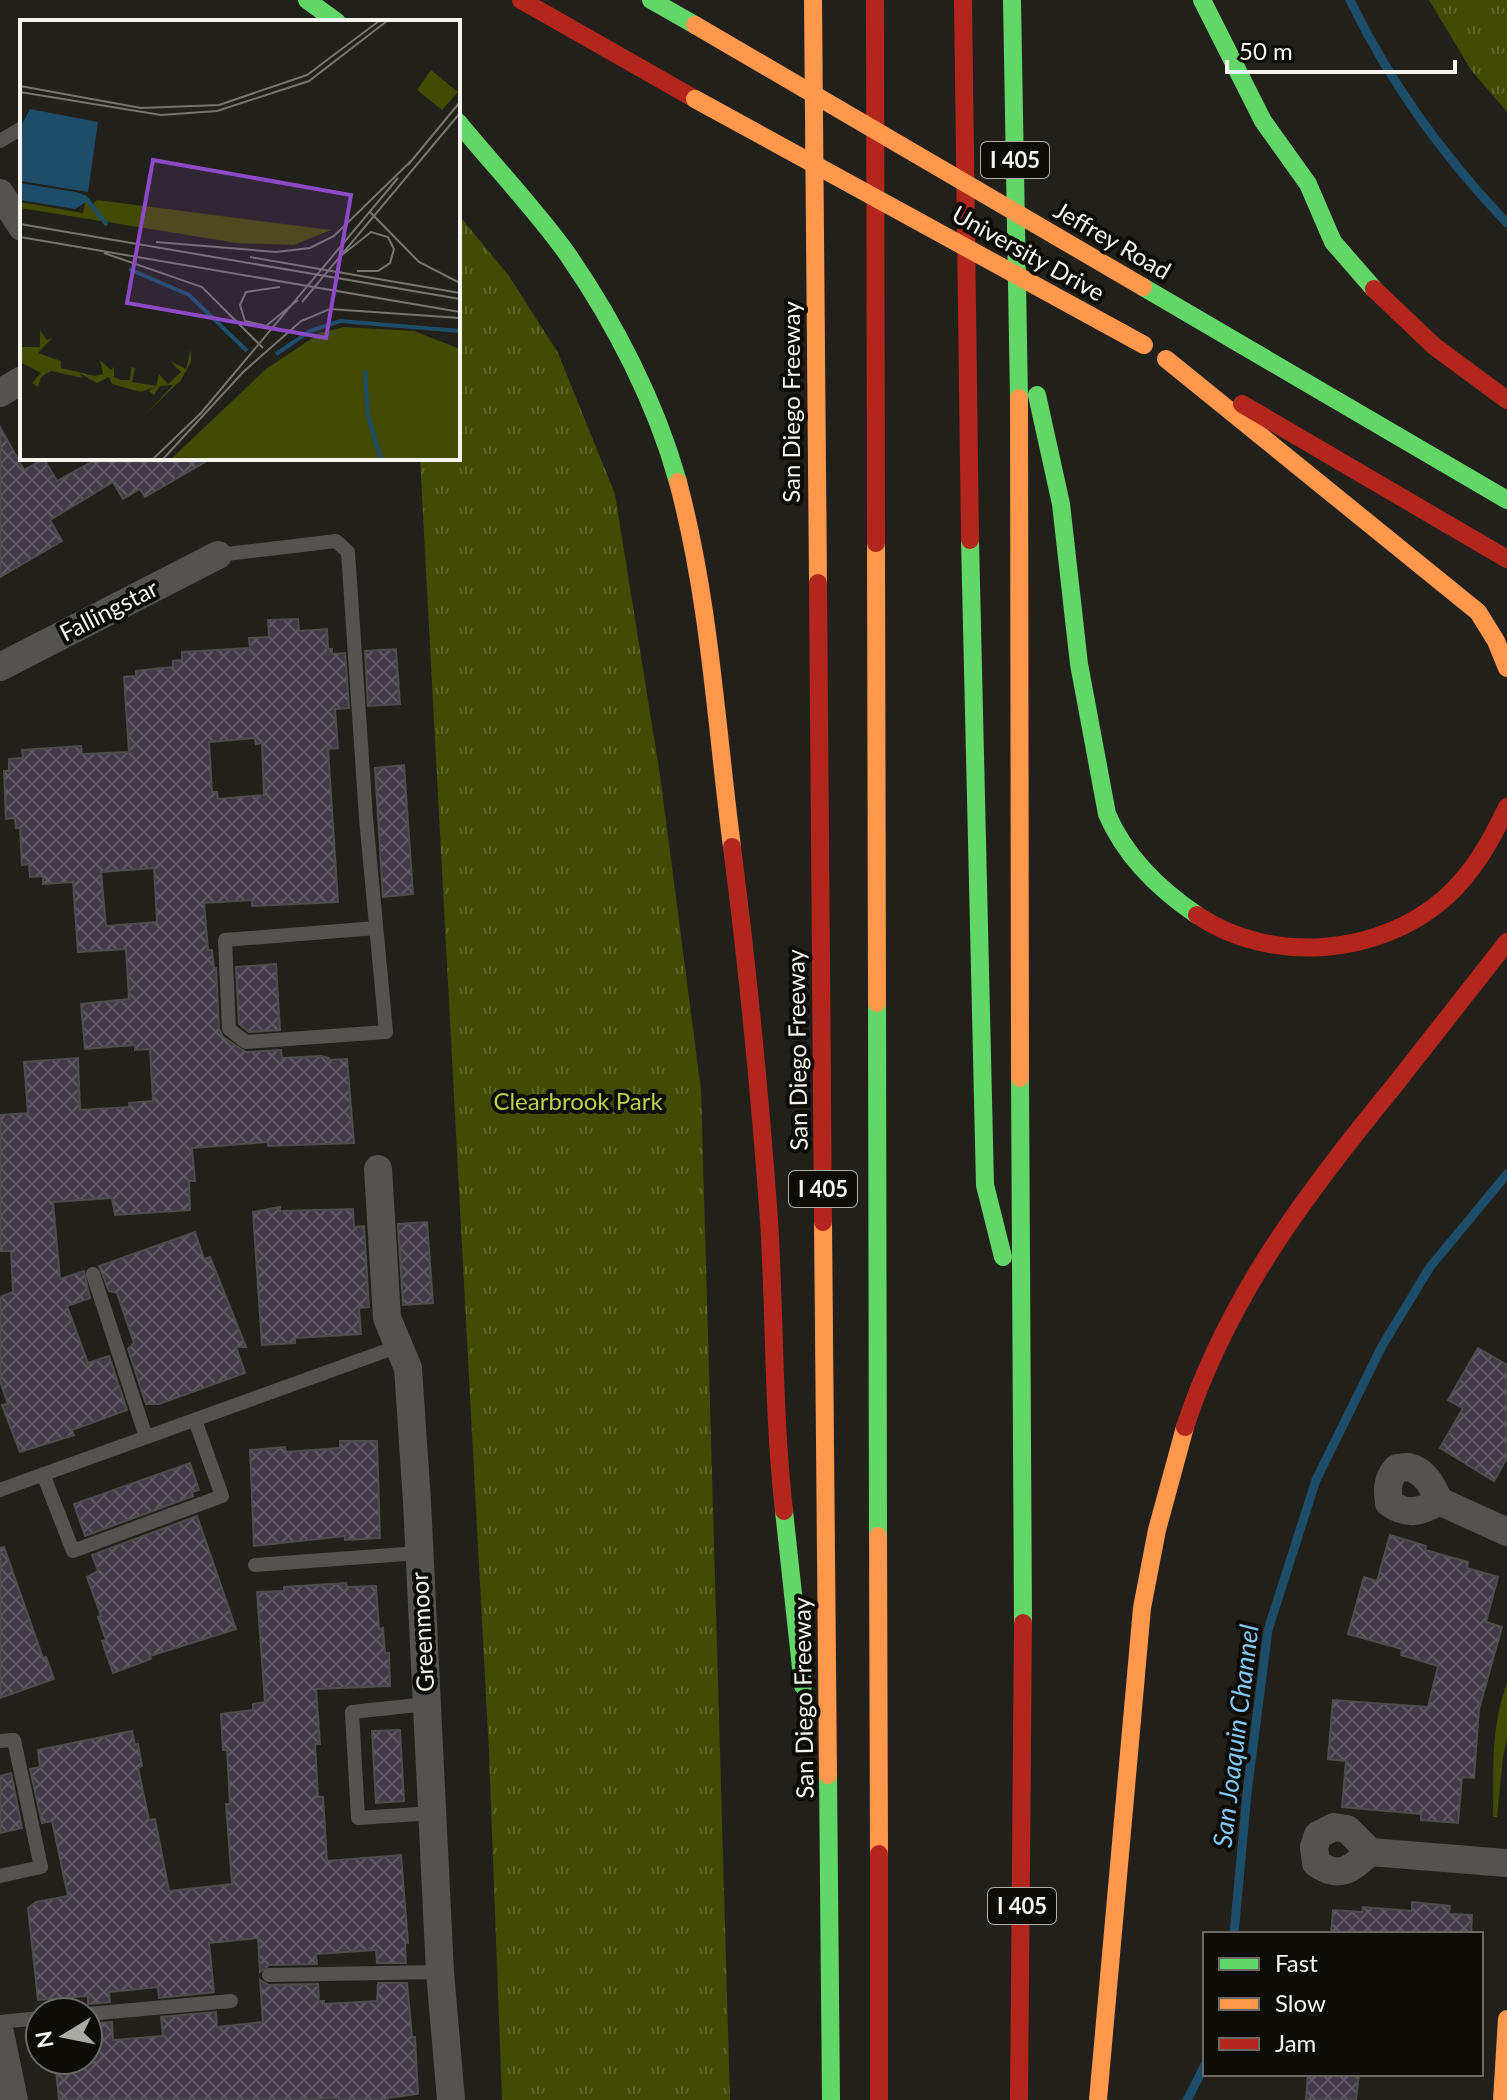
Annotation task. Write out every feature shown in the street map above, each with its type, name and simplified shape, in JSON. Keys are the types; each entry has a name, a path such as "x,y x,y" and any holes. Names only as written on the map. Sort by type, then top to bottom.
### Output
{"main road":[{"path":"307,0 334,20"},
{"name":"University Drive","path":"521,0 1144,345 1507,559"},
{"name":"Jeffrey Road","path":"651,0 1507,500"},
{"name":"San Diego Freeway","path":"813,0 831,2100"},
{"path":"875,0 879,2100"},
{"path":"963,0 971,577 985,1185 1020,1325"},
{"name":"I 405","path":"1012,0 1019,313 1020,1325 1024,1712 1019,2100"},
{"path":"1202,0 1263,121 1308,184 1333,242 1379,294 1434,346 1507,400"},
{"path":"790,63 815,266"},
{"path":"460,124 567,254 613,329 649,403 672,462 689,524 714,671 722,770 746,958 769,1222 777,1449 804,1697"},
{"path":"1019,313 1064,519 1078,657 1107,815 1124,845 1145,871 1179,905 1217,927 1252,941 1296,949 1362,942 1425,915 1450,895 1476,866 1496,835 1507,807"},
{"path":"1166,359 1478,612 1496,641 1507,668"},
{"path":"1098,2100 1142,1608 1166,1492 1190,1416 1208,1366 1237,1304 1272,1244 1347,1142 1507,942"},
{"path":"809,1744 830,1930"},
{"path":"1502,2100 1507,2019"}],"street":[{"path":"0,193 20,224"},
{"path":"0,393 20,381"},
{"name":"Fallingstar","path":"0,667 218,555"},
{"name":"Greenmoor","path":"378,1169 387,1318 408,1368 440,1972 451,2100"},
{"path":"1439,1501 1507,1532"},
{"path":"1370,1852 1507,1863"},
{"path":"0,2033 14,2100"}],"lane":[{"path":"0,141 20,129"},
{"path":"218,555 336,541 348,552 386,1032 246,1042 229,1029 225,940 376,928"},
{"path":"93,1274 146,1437"},
{"path":"0,1490 399,1346"},
{"path":"43,1474 73,1551 222,1496 195,1420"},
{"path":"255,1565 419,1553"},
{"path":"427,1704 352,1712 358,1818 433,1813"},
{"path":"0,1741 14,1740 41,1867 0,1876"},
{"path":"269,1975 440,1972"},
{"path":"104,2013 231,2001"},
{"path":"0,2022 24,2020"}],"green space":[{"path":"1429,0 1507,0 1507,112 1471,70"},
{"name":"Clearbrook Park","path":"460,216 509,276 558,353 615,494 660,775 701,1090 730,2100 502,2100 489,1753 420,460 460,460"},
{"path":"1507,1683 1507,1739 1497,1817 1493,1817 1495,1733"}],"building":[{"path":"0,427 24,470 45,460 57,481 95,460 209,460 145,497 140,489 123,499 113,482 50,520 62,541 0,577"},
{"path":"298,619 299,631 327,629 328,649 332,649 332,654 345,653 349,708 335,709 338,748 328,749 338,902 252,906 252,900 204,903 208,950 212,950 216,968 219,1029 223,1037 246,1052 281,1050 282,1058 321,1056 328,1060 347,1059 354,1143 268,1146 268,1142 192,1148 195,1181 189,1181 190,1210 115,1215 112,1198 53,1202 60,1279 84,1271 90,1298 67,1306 88,1363 109,1356 127,1410 72,1430 74,1435 20,1452 2,1405 8,1404 0,1381 0,1297 13,1292 11,1251 0,1251 0,1115 28,1113 24,1062 78,1058 80,1110 129,1107 129,1103 153,1101 150,1049 135,1050 135,1045 85,1049 81,1004 129,999 126,949 78,952 73,882 43,884 43,876 30,877 29,864 22,865 20,828 16,828 15,818 6,819 4,771 9,771 9,759 23,758 22,750 81,746 82,754 129,752 124,677 136,676 136,671 173,667 173,661 182,660 182,652 250,648 249,638 269,637 268,620","holes":["255,738 256,744 262,743 264,795 218,799 217,792 212,792 209,742","154,868 157,922 106,926 101,872"]},
{"path":"396,649 400,704 368,706 365,651"},
{"path":"404,765 413,894 383,897 375,768"},
{"path":"276,964 280,1030 249,1032 239,1024 236,967"},
{"path":"280,1207 280,1211 353,1209 354,1227 364,1226 369,1307 359,1308 361,1334 295,1338 295,1343 262,1345 253,1212"},
{"path":"427,1222 433,1303 403,1305 398,1224"},
{"path":"195,1232 204,1259 210,1257 246,1347 236,1347 245,1373 159,1404 146,1404 128,1349 134,1343 117,1293 109,1291 99,1266"},
{"path":"1478,1348 1507,1365 1507,1458 1494,1481 1440,1448 1463,1408 1448,1400"},
{"path":"340,1441 377,1441 380,1538 345,1540 345,1536 254,1546 250,1450 285,1447 286,1452 340,1448"},
{"path":"190,1463 199,1490 192,1492 193,1496 85,1536 74,1504"},
{"path":"197,1516 236,1629 150,1656 151,1659 113,1673 102,1641 106,1640 98,1617 101,1616 87,1577 98,1571 92,1555"},
{"path":"1390,1535 1426,1546 1425,1550 1468,1562 1467,1568 1498,1577 1486,1622 1502,1627 1479,1709 1474,1778 1462,1777 1458,1823 1421,1820 1421,1814 1342,1807 1346,1761 1328,1759 1333,1700 1428,1707 1438,1666 1401,1655 1402,1649 1348,1634 1364,1577 1377,1581"},
{"path":"4,1547 43,1658 46,1657 54,1679 0,1698 0,1548"},
{"path":"346,1583 347,1587 376,1586 379,1629 383,1628 385,1653 389,1653 390,1686 316,1689 320,1744 315,1744 318,1797 323,1797 327,1861 401,1855 408,1943 405,1943 406,1963 377,1963 376,1950 316,1954 317,1964 269,1965 260,1972 258,1938 209,1943 214,1992 159,1998 158,1987 109,1992 110,2002 104,2003 104,1996 38,1996 28,1908 36,1902 68,1896 52,1821 42,1823 30,1769 40,1767 38,1750 132,1731 135,1745 138,1744 142,1766 138,1768 149,1820 155,1819 169,1891 232,1884 226,1804 230,1804 227,1750 223,1750 221,1714 253,1710 253,1704 265,1702 257,1592 284,1591 284,1587"},
{"path":"400,1730 404,1801 376,1803 372,1731"},
{"path":"11,1773 22,1828 0,1833 0,1776"},
{"path":"1412,1902 1450,1906 1449,1914 1472,1915 1471,1932 1331,1932 1333,1910 1362,1912 1363,1907 1412,1911"},
{"path":"260,1980 269,1985 318,1984 319,2001 324,2001 324,2004 377,2001 378,1983 407,1983 412,2037 415,2037 418,2094 388,2100 59,2100 57,2076 104,2076 104,2023 112,2022 113,2040 163,2036 161,2017 216,2012 217,2027 263,2022"},
{"path":"1308,2076 1359,2076 1356,2100 1306,2100"}],"waterway":[{"name":"San Joaquin Channel","path":"1350,0 1382,60 1420,118 1461,172 1507,223"},
{"name":"San Joaquin Channel","path":"1234,1932 1247,1793 1268,1630 1316,1480 1382,1346 1430,1267 1507,1174"},
{"name":"San Joaquin Channel","path":"1187,2100 1203,2069"}],"traffic: fast":[{"path":"307,0 334,20"},
{"path":"651,0 695,25"},
{"path":"1012,0 1019,398"},
{"path":"1202,0 1263,121 1308,184 1333,242 1374,289"},
{"path":"460,124 556,238 602,308 646,393 678,482"},
{"path":"1143,287 1507,500"},
{"path":"1037,395 1061,504 1079,664 1107,814 1123,844 1145,871 1197,915"},
{"path":"970,540 985,1185 1003,1257"},
{"path":"877,1003 878,1536"},
{"path":"1020,1078 1023,1623"},
{"path":"784,1511 803,1686"},
{"path":"828,1775 831,2100"}],"traffic: slow":[{"path":"813,0 818,583"},
{"path":"695,25 1143,287"},
{"path":"695,99 1144,345"},
{"path":"1166,359 1478,612 1496,641 1507,668"},
{"path":"1019,398 1020,1078"},
{"path":"678,482 705,618 732,847"},
{"path":"876,543 877,1003"},
{"path":"823,1222 828,1775"},
{"path":"1098,2100 1142,1608 1157,1530 1185,1427"},
{"path":"878,1536 879,1854"},
{"path":"1502,2100 1507,2019"}],"traffic: jam":[{"path":"521,0 695,99"},
{"path":"875,0 876,543"},
{"path":"963,0 970,540"},
{"path":"1374,289 1434,346 1507,400"},
{"path":"1242,404 1507,559"},
{"path":"818,583 823,1222"},
{"path":"1197,915 1226,931 1258,942 1291,947 1324,947 1357,942 1389,932 1418,917 1455,888 1480,856 1507,807"},
{"path":"732,847 758,1080 784,1511"},
{"path":"1185,1427 1224,1333 1273,1247 1331,1165 1507,942"},
{"path":"1019,2100 1023,1623"},
{"path":"879,1854 879,2100"}]}
